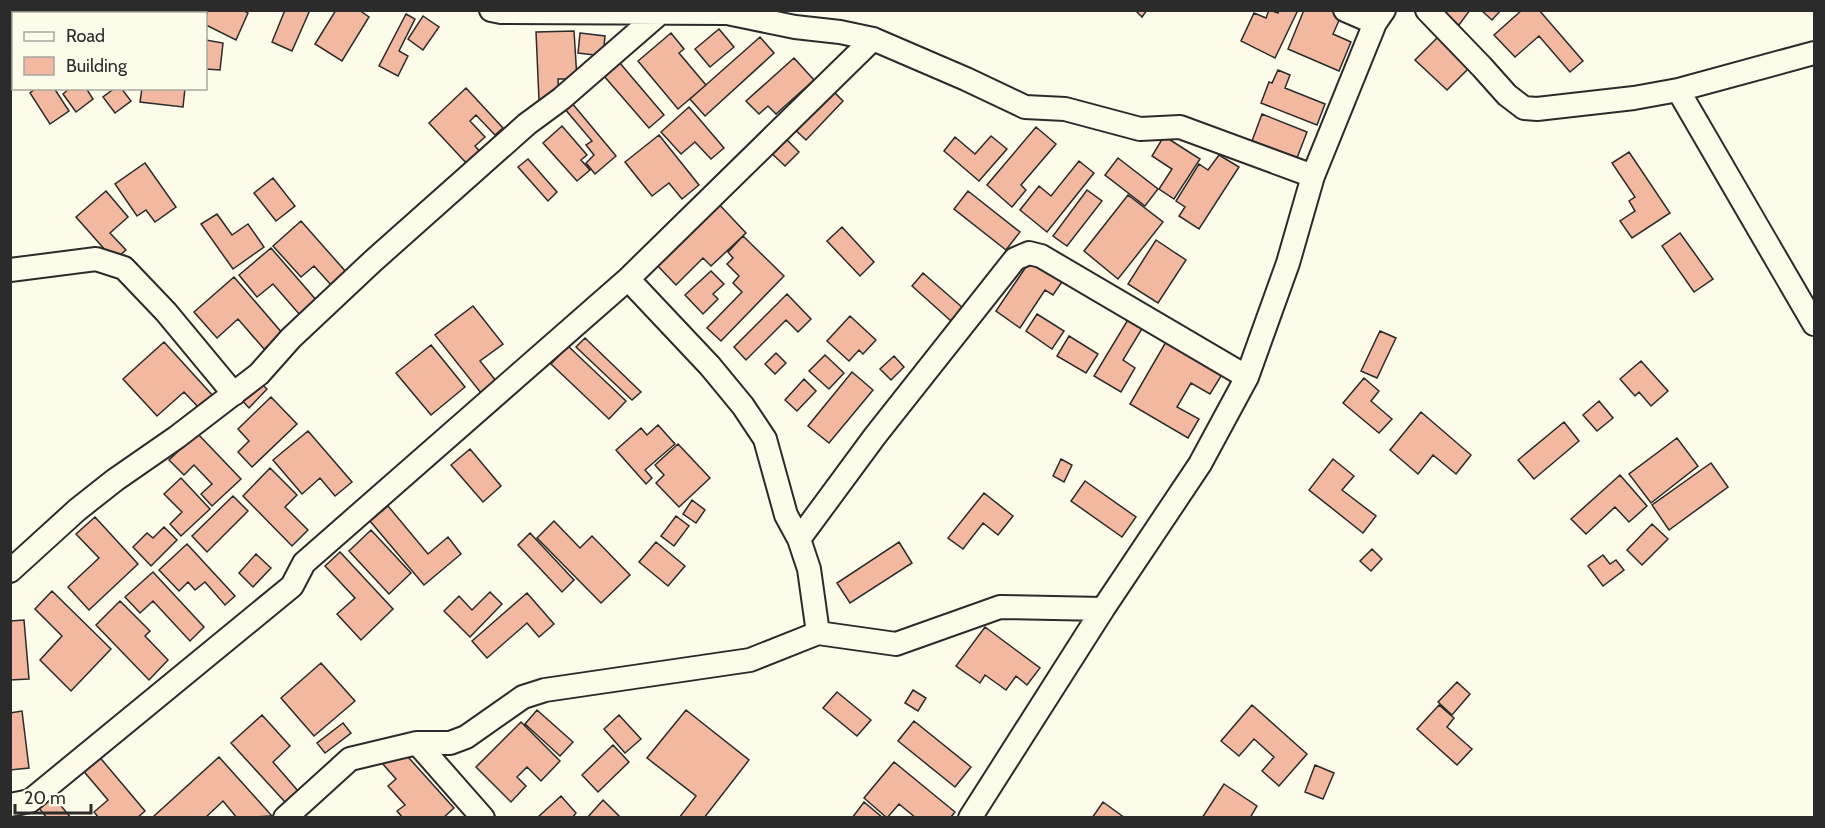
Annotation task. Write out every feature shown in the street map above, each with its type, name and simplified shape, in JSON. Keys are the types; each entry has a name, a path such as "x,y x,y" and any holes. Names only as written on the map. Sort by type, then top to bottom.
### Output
{"street":[{"path":"491,10 501,12 727,13 795,27 840,32 873,39 1025,107 1065,110 1140,129 1180,127 1313,176"},
{"path":"970,818 1103,609 1200,464 1247,377 1288,263 1313,176 1379,17 1345,10"},
{"path":"1427,10 1507,95 1524,108 1537,109 1634,98 1678,90 1815,53"},
{"path":"10,571 77,510 177,438 259,374 291,338 398,238 527,123 561,99 660,13"},
{"path":"10,805 30,801 292,586 304,563 627,279 873,39"},
{"path":"1678,90 1815,324"},
{"path":"799,538 875,436 1015,259 1029,253 1041,256 1247,377"},
{"path":"10,270 96,259 124,268 166,312 234,394"},
{"path":"627,279 710,366 765,439 786,515 799,538 809,569 818,633"},
{"path":"285,818 350,759 417,743 450,743 466,736 523,697 544,690 750,660 818,633 896,644 1000,607 1103,609"},
{"path":"417,743 483,818"}],"building":[{"path":"154,10 203,10 203,12 154,12"},
{"path":"208,10 243,10 248,13 236,40 207,26"},
{"path":"285,10 310,10 292,51 272,42"},
{"path":"336,10 359,10 369,17 342,61 315,44"},
{"path":"1135,10 1147,10 1142,17"},
{"path":"1269,10 1278,13 1279,10 1298,10 1275,58 1241,41 1254,13 1266,18"},
{"path":"1304,10 1330,10 1341,16 1333,34 1351,42 1339,71 1288,49"},
{"path":"1440,10 1470,10 1459,25"},
{"path":"1481,10 1501,10 1492,20"},
{"path":"1522,10 1539,10 1583,61 1570,72 1539,36 1515,57 1494,35"},
{"path":"406,14 415,19 399,51 408,56 398,76 379,66"},
{"path":"423,16 439,27 423,50 408,39"},
{"path":"719,29 734,47 710,67 695,49"},
{"path":"574,31 577,79 558,79 559,99 539,100 536,32"},
{"path":"580,33 605,36 603,56 578,53"},
{"path":"671,33 684,49 679,53 706,85 678,109 638,61"},
{"path":"1441,34 1472,65 1447,90 1415,60"},
{"path":"760,37 774,53 705,116 690,99"},
{"path":"207,40 223,43 220,70 207,69"},
{"path":"794,58 814,80 776,114 768,106 759,114 746,101"},
{"path":"619,62 664,115 649,128 604,76"},
{"path":"1278,70 1290,75 1285,88 1325,104 1317,125 1261,103 1269,82 1272,83"},
{"path":"828,86 843,101 806,140 790,125"},
{"path":"466,88 503,128 495,135 476,115 470,121 485,137 475,146 482,154 469,166 429,123"},
{"path":"34,90 55,90 69,111 50,124 30,93"},
{"path":"68,90 87,90 93,99 76,112 63,94"},
{"path":"112,90 123,90 131,101 115,113 103,97"},
{"path":"142,90 185,90 183,107 140,102"},
{"path":"571,102 616,156 595,174 586,163 594,155 586,145 592,141 564,108"},
{"path":"689,107 724,148 711,159 695,142 681,154 661,132"},
{"path":"1262,114 1307,132 1297,158 1252,141"},
{"path":"562,126 587,155 581,160 590,170 577,181 543,143"},
{"path":"1036,127 1056,144 1021,185 1026,190 1012,207 987,185"},
{"path":"781,134 799,152 785,166 767,149"},
{"path":"659,135 699,185 682,199 669,183 652,196 625,162"},
{"path":"991,136 1007,149 979,181 944,151 955,137 975,154"},
{"path":"1164,136 1200,159 1174,199 1159,189 1172,169 1152,156"},
{"path":"1629,152 1670,213 1632,238 1620,221 1635,211 1629,201 1635,197 1612,163"},
{"path":"1219,155 1239,167 1199,229 1179,216 1185,207 1176,201 1199,164 1208,170"},
{"path":"1118,158 1158,189 1145,206 1105,175"},
{"path":"528,159 557,192 548,201 518,167"},
{"path":"1079,161 1094,173 1047,232 1020,210 1039,186 1051,196"},
{"path":"145,163 176,207 155,222 146,210 137,216 115,184"},
{"path":"273,178 295,206 276,221 254,193"},
{"path":"1087,190 1102,201 1067,246 1053,236"},
{"path":"106,191 128,217 110,233 126,250 114,260 76,217"},
{"path":"968,191 1020,232 1006,250 954,209"},
{"path":"1128,195 1163,222 1118,279 1084,251"},
{"path":"715,200 746,233 711,266 703,258 676,285 653,261"},
{"path":"217,214 232,235 248,224 264,247 233,269 201,224"},
{"path":"301,221 347,273 332,286 314,266 301,277 273,246"},
{"path":"842,227 874,262 860,276 827,241"},
{"path":"1680,233 1713,279 1694,292 1662,246"},
{"path":"743,236 784,276 721,341 707,328 742,292 733,283 739,276 727,264 733,258 728,252"},
{"path":"1156,240 1186,260 1158,303 1128,284"},
{"path":"271,248 317,301 300,315 273,284 257,297 239,275"},
{"path":"1032,258 1064,279 1053,295 1045,290 1020,328 996,311"},
{"path":"711,271 724,284 713,294 718,299 703,314 685,295"},
{"path":"923,273 963,308 951,321 912,286"},
{"path":"234,277 283,334 264,349 238,319 217,338 194,312"},
{"path":"787,294 811,319 798,332 786,320 746,360 734,347"},
{"path":"473,306 503,344 480,361 496,381 481,393 435,335"},
{"path":"1037,314 1064,331 1052,349 1026,331"},
{"path":"850,316 876,340 863,354 859,350 849,361 827,341"},
{"path":"1129,318 1143,327 1123,360 1135,368 1121,392 1094,376"},
{"path":"1380,331 1396,338 1377,378 1361,371"},
{"path":"1170,335 1226,368 1210,394 1191,383 1177,407 1199,419 1188,438 1130,404"},
{"path":"1069,336 1098,354 1086,373 1057,356"},
{"path":"585,338 641,392 632,400 576,347"},
{"path":"164,342 214,397 200,409 184,392 157,416 123,379"},
{"path":"431,345 465,387 431,415 396,373"},
{"path":"568,346 626,401 609,419 551,364"},
{"path":"776,353 786,363 775,374 765,364"},
{"path":"825,355 844,373 829,389 809,371"},
{"path":"894,356 904,367 891,380 880,369"},
{"path":"1641,361 1668,391 1651,406 1639,392 1635,396 1620,379"},
{"path":"852,372 873,390 829,443 808,426"},
{"path":"255,378 267,389 249,408 238,396"},
{"path":"1364,378 1379,391 1371,401 1392,419 1379,433 1343,403"},
{"path":"804,379 816,391 797,411 785,400"},
{"path":"271,397 297,424 252,467 238,452 249,441 238,429"},
{"path":"1599,401 1613,418 1597,431 1583,415"},
{"path":"1421,412 1471,455 1456,474 1433,455 1418,474 1390,450"},
{"path":"1564,422 1579,441 1534,479 1518,460"},
{"path":"658,425 675,444 645,470 652,478 646,484 616,450 641,428 647,435"},
{"path":"308,431 352,482 335,496 320,478 302,494 273,460"},
{"path":"197,433 241,479 212,506 201,494 212,484 194,465 184,475 169,460"},
{"path":"1677,438 1698,466 1651,503 1629,474"},
{"path":"678,444 710,478 679,507 656,483 664,475 655,465"},
{"path":"470,449 501,486 483,502 451,465"},
{"path":"1061,459 1072,465 1064,482 1053,476"},
{"path":"1333,459 1354,476 1342,490 1376,516 1363,533 1309,490"},
{"path":"1711,463 1728,487 1669,530 1652,505"},
{"path":"270,468 297,495 285,507 308,530 292,546 243,496"},
{"path":"1620,475 1647,506 1629,522 1615,507 1586,534 1571,519"},
{"path":"181,478 210,509 181,536 170,524 182,512 164,494"},
{"path":"1085,481 1136,517 1122,537 1071,501"},
{"path":"984,493 1013,516 998,535 983,523 963,549 948,538"},
{"path":"233,496 248,511 207,552 192,536"},
{"path":"692,500 705,510 696,523 683,514"},
{"path":"388,506 428,554 448,537 461,554 424,585 370,521"},
{"path":"676,516 689,526 674,546 661,536"},
{"path":"95,517 138,564 89,610 68,587 99,558 76,534"},
{"path":"554,521 580,548 592,536 630,575 601,603 537,538"},
{"path":"1652,524 1668,539 1642,565 1627,550"},
{"path":"164,527 177,540 151,566 133,547 147,533 153,538"},
{"path":"371,530 411,573 389,594 349,551"},
{"path":"530,533 574,580 562,592 518,545"},
{"path":"656,542 685,566 668,586 639,562"},
{"path":"899,542 912,563 850,603 837,583"},
{"path":"187,544 235,596 225,605 205,582 195,590 188,582 179,591 159,570"},
{"path":"1372,549 1382,559 1371,571 1360,561"},
{"path":"340,552 393,609 361,640 337,614 355,598 325,566"},
{"path":"256,554 271,568 253,587 239,573"},
{"path":"1603,555 1610,564 1616,560 1624,570 1603,586 1588,566"},
{"path":"153,572 204,627 190,641 153,601 140,613 125,597"},
{"path":"52,591 111,649 71,691 40,660 62,636 35,609"},
{"path":"490,592 502,604 470,637 444,611 459,596 472,610"},
{"path":"527,593 554,624 539,637 527,623 487,658 472,641"},
{"path":"120,601 150,631 145,636 168,660 149,680 96,625"},
{"path":"24,620 29,679 10,680 10,621"},
{"path":"985,627 1040,668 1027,685 1016,676 1006,690 985,675 980,683 956,666"},
{"path":"321,663 355,701 314,736 281,698"},
{"path":"1457,682 1470,694 1452,715 1438,702"},
{"path":"913,690 926,698 918,711 905,703"},
{"path":"837,692 871,720 857,736 823,708"},
{"path":"1252,705 1307,754 1279,786 1262,771 1274,757 1254,739 1239,756 1221,741"},
{"path":"1439,705 1454,718 1447,727 1472,749 1457,765 1417,729"},
{"path":"537,710 573,742 560,756 525,724"},
{"path":"686,710 749,760 704,818 679,818 696,796 647,758"},
{"path":"22,711 29,768 10,770 10,713"},
{"path":"262,715 290,746 273,762 298,791 285,802 231,743"},
{"path":"619,715 641,739 625,753 604,729"},
{"path":"914,721 971,767 955,787 898,741"},
{"path":"521,722 560,761 541,781 527,767 517,777 526,786 511,802 476,767"},
{"path":"343,723 351,733 325,753 317,743"},
{"path":"613,745 629,762 598,792 582,775"},
{"path":"399,747 454,808 443,818 403,818 397,811 405,805 388,786 396,779 382,763"},
{"path":"97,754 145,811 137,818 99,818 94,812 108,800 81,768"},
{"path":"219,757 272,816 237,818 223,801 205,818 156,818 154,816"},
{"path":"894,762 955,812 950,818 916,818 899,804 887,818 864,798"},
{"path":"1315,765 1334,773 1323,799 1305,792"},
{"path":"1224,784 1257,806 1250,818 1202,818"},
{"path":"48,790 71,818 47,818 34,802"},
{"path":"561,796 576,813 572,818 537,818"},
{"path":"603,800 619,816 618,818 587,818"},
{"path":"864,802 883,818 852,818"},
{"path":"1103,802 1125,818 1092,818"}]}
